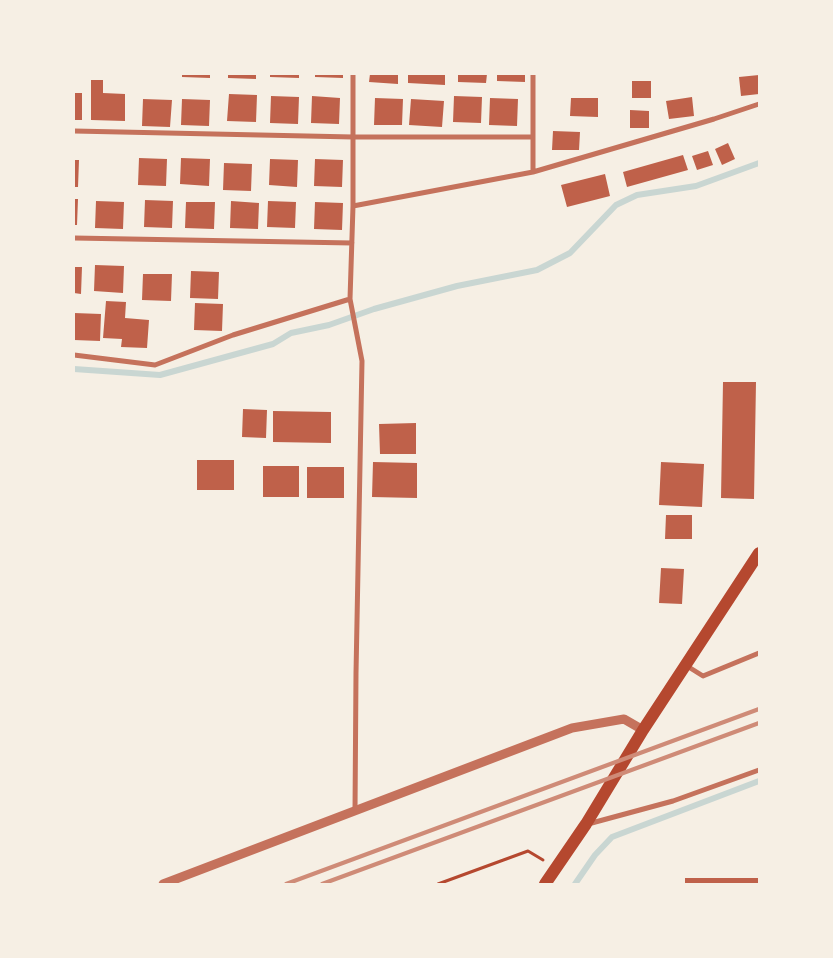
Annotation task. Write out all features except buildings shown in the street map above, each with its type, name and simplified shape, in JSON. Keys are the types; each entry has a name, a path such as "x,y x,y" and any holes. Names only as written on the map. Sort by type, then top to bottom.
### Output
{"main road":[{"path":"545,884 586,824 643,730 759,553"}],"street":[{"path":"353,74 353,206 350,298 362,361 355,811"},
{"path":"533,74 533,172"},
{"path":"353,206 533,172 759,104"},
{"path":"74,131 353,137 533,137"},
{"path":"74,238 352,243"},
{"path":"74,355 155,365 233,335 350,298"},
{"path":"686,666 703,676 759,653"},
{"path":"163,884 572,728 624,719 643,730"},
{"path":"586,824 673,802 759,770"}],"path":[{"path":"438,884 528,851 557,867"}],"waterway":[{"path":"74,369 160,375 273,344 291,333 329,325 374,309 457,286 537,270 570,253 616,205 637,195 696,186 759,163"},
{"path":"575,884 595,855 612,837 759,781"}],"railway":[{"path":"286,884 759,709"},
{"path":"322,884 759,723"}]}
